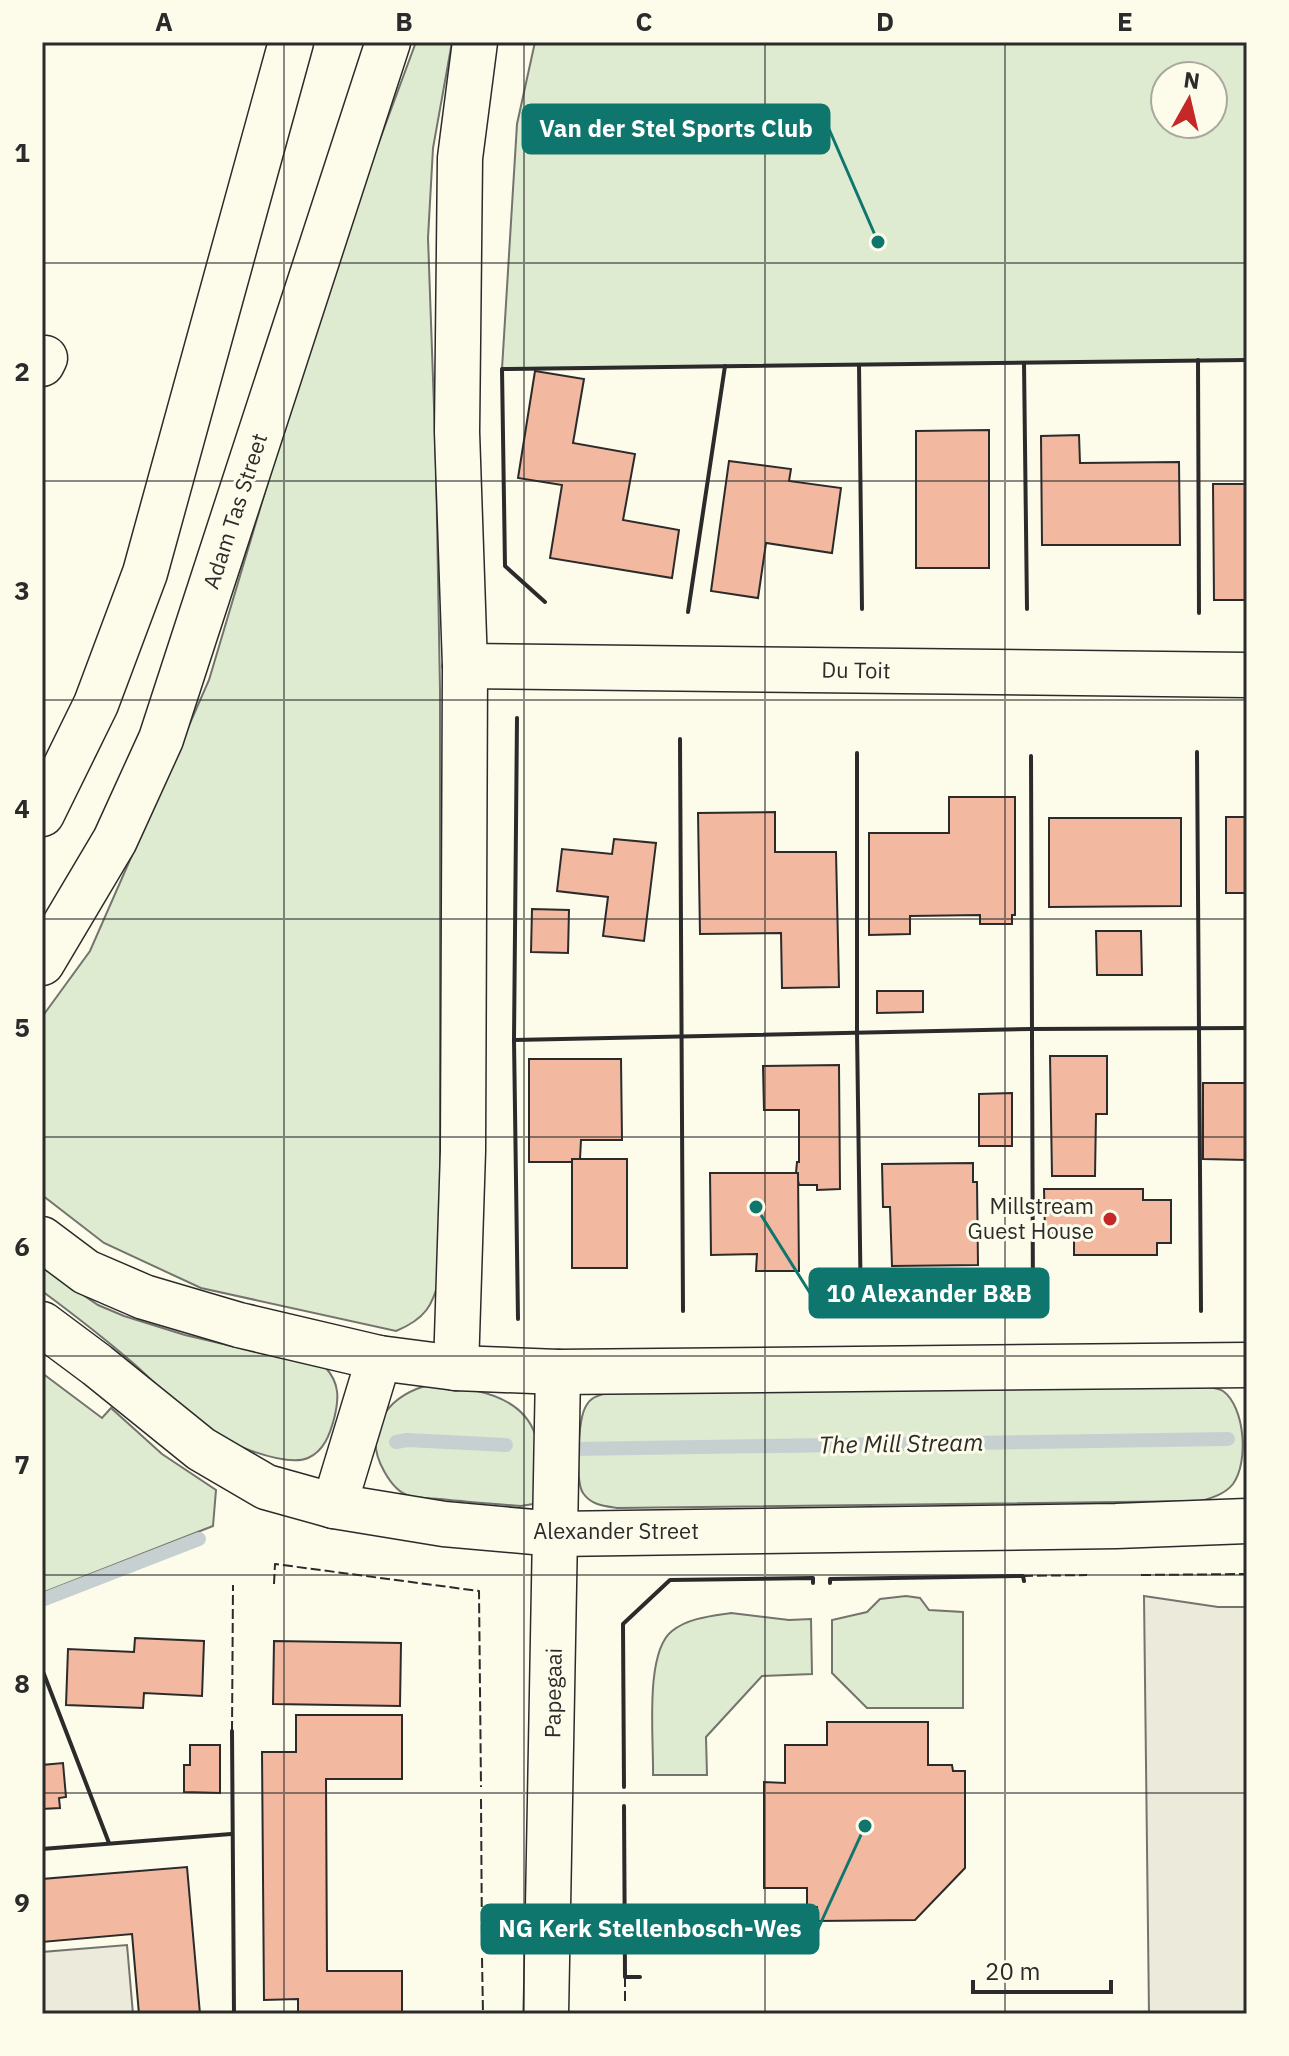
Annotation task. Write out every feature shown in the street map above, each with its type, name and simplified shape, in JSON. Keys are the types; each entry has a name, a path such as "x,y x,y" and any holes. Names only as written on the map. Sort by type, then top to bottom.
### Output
{"street":[{"path":"42,814 96,704 145,573 291,42"},
{"name":"Adam Tas Street","path":"42,963 115,840 161,739 388,42"},
{"path":"456,1368 463,1151 465,666 457,432 460,158 475,42"},
{"name":"Du Toit","path":"465,666 1247,675"},
{"path":"42,1239 86,1272 144,1297 239,1325 379,1358 456,1368 558,1372 1247,1365"},
{"name":"Alexander Street","path":"42,1324 201,1449 266,1487 334,1506 444,1524 556,1534 1116,1526 1247,1521"},
{"path":"334,1506 379,1358"},
{"name":"Papegaai","path":"546,2014 558,1372"}],"green space":[{"path":"416,42 452,42 433,148 428,238 440,690 440,1276 426,1310 414,1322 396,1331 201,1288 104,1243 42,1195 42,1017 90,951 209,680 304,361"},
{"path":"535,42 1247,42 1247,360 502,369 517,124"},
{"path":"42,1267 98,1305 124,1316 185,1335 326,1368 334,1380 337,1398 326,1442 308,1458 284,1459 252,1451 209,1431 122,1354 42,1291"},
{"path":"42,1373 102,1418 111,1408 162,1454 216,1490 213,1526 42,1593"},
{"path":"1199,1385 1221,1390 1230,1399 1240,1422 1243,1449 1233,1484 1222,1493 1200,1501 617,1508 603,1506 586,1497 579,1476 578,1450 583,1413 592,1399 607,1393"},
{"path":"425,1386 456,1387 489,1394 517,1408 528,1420 538,1449 537,1497 533,1504 521,1506 417,1498 406,1495 395,1486 378,1457 377,1430 389,1408 411,1391"},
{"path":"920,1598 929,1610 963,1612 963,1708 867,1708 832,1673 832,1620 867,1612 880,1599"},
{"path":"731,1613 789,1620 811,1619 812,1674 762,1676 706,1737 707,1775 653,1775 652,1698 657,1658 663,1642 672,1631 685,1623"}],"shaded area":[{"path":"1144,1596 1218,1607 1247,1607 1247,2014 1149,2014"},
{"path":"127,1945 133,2014 42,2014 42,1952"}],"building":[{"path":"535,371 584,379 573,443 635,454 623,520 679,530 672,578 550,558 562,485 518,478"},
{"path":"989,430 989,568 916,568 916,431"},
{"path":"1079,435 1080,463 1179,462 1180,545 1042,545 1041,436"},
{"path":"729,461 791,469 789,481 841,488 832,553 766,543 758,598 711,591"},
{"path":"1213,484 1247,484 1247,600 1214,600"},
{"path":"949,797 1015,797 1015,915 1012,915 1012,924 980,924 980,915 910,916 910,934 869,935 869,833 949,833"},
{"path":"775,812 775,852 836,852 839,987 782,988 781,933 700,934 698,813"},
{"path":"1226,817 1247,817 1247,893 1226,893"},
{"path":"1049,818 1181,818 1181,906 1049,907"},
{"path":"614,839 656,843 644,941 603,936 608,897 557,891 562,849 612,854"},
{"path":"532,909 569,910 568,953 531,952"},
{"path":"1096,931 1141,931 1142,975 1097,975"},
{"path":"877,991 923,991 923,1012 877,1013"},
{"path":"1050,1056 1107,1056 1107,1114 1096,1114 1095,1176 1052,1176"},
{"path":"529,1059 621,1059 622,1140 581,1140 580,1159 572,1159 572,1162 529,1162"},
{"path":"839,1065 840,1189 817,1190 817,1185 799,1185 796,1173 799,1162 799,1110 764,1110 763,1066"},
{"path":"1203,1083 1247,1083 1247,1160 1203,1159"},
{"path":"1012,1093 1012,1146 979,1146 979,1094"},
{"path":"572,1159 627,1159 627,1268 572,1268"},
{"path":"973,1163 973,1182 977,1182 978,1265 892,1266 890,1207 883,1207 882,1164"},
{"path":"710,1173 798,1173 799,1271 756,1271 757,1254 711,1255"},
{"path":"1044,1189 1143,1189 1143,1200 1171,1200 1171,1243 1157,1243 1157,1255 1074,1255 1074,1233 1045,1233"},
{"path":"135,1638 204,1641 202,1696 144,1693 143,1708 66,1705 68,1649 134,1652"},
{"path":"274,1641 401,1643 400,1706 273,1704"},
{"path":"296,1715 402,1715 402,1779 326,1779 327,1971 402,1971 402,2014 298,2014 298,1999 264,2000 262,1752 296,1752"},
{"path":"827,1722 928,1722 928,1765 952,1765 953,1771 965,1771 965,1868 915,1920 817,1921 817,1907 807,1908 807,1888 764,1888 764,1782 785,1783 785,1745 827,1745"},
{"path":"190,1745 220,1745 220,1793 184,1792 184,1765 190,1765"},
{"path":"63,1763 66,1797 59,1798 60,1808 42,1809 42,1765"},
{"path":"187,1867 200,2014 139,2014 132,1934 42,1942 42,1879"}],"waterway":[{"name":"The Mill Stream","path":"574,1449 1228,1439"},
{"name":"The Mill Stream","path":"396,1442 506,1445"},
{"name":"The Mill Stream","path":"42,1600 199,1539"}],"fence":[{"path":"274,1584 275,1564 479,1591 481,1787"},
{"path":"1141,1575 1247,1574"},
{"path":"1023,1576 1087,1575"},
{"path":"232,1731 233,1585"},
{"path":"481,1799 482,1946"},
{"path":"482,1958 483,2014"},
{"path":"625,1977 625,2003"}],"wall":[{"path":"1198,360 1199,613"},
{"path":"545,602 505,566 502,369 1247,360"},
{"path":"1024,363 1027,609"},
{"path":"859,365 862,609"},
{"path":"688,612 725,366"},
{"path":"517,718 514,1040 518,1319"},
{"path":"680,739 683,1311"},
{"path":"1197,752 1201,1311"},
{"path":"857,753 861,1314"},
{"path":"1031,756 1033,1311"},
{"path":"514,1040 1031,1029 1247,1028"},
{"path":"830,1583 830,1579 1023,1576 1024,1581"},
{"path":"624,1787 623,1624 670,1580 813,1578 813,1583"},
{"path":"42,1669 109,1843"},
{"path":"232,1731 234,2014"},
{"path":"624,1806 625,1977 640,1977"},
{"path":"42,1849 231,1834"}],"place":[{"name":"Van der Stel Sports Club","path":"878,242"},
{"name":"10 Alexander B&B","path":"756,1207"},
{"name":"Millstream Guest House","path":"1110,1219"},
{"name":"NG Kerk Stellenbosch-Wes","path":"865,1826"}]}
